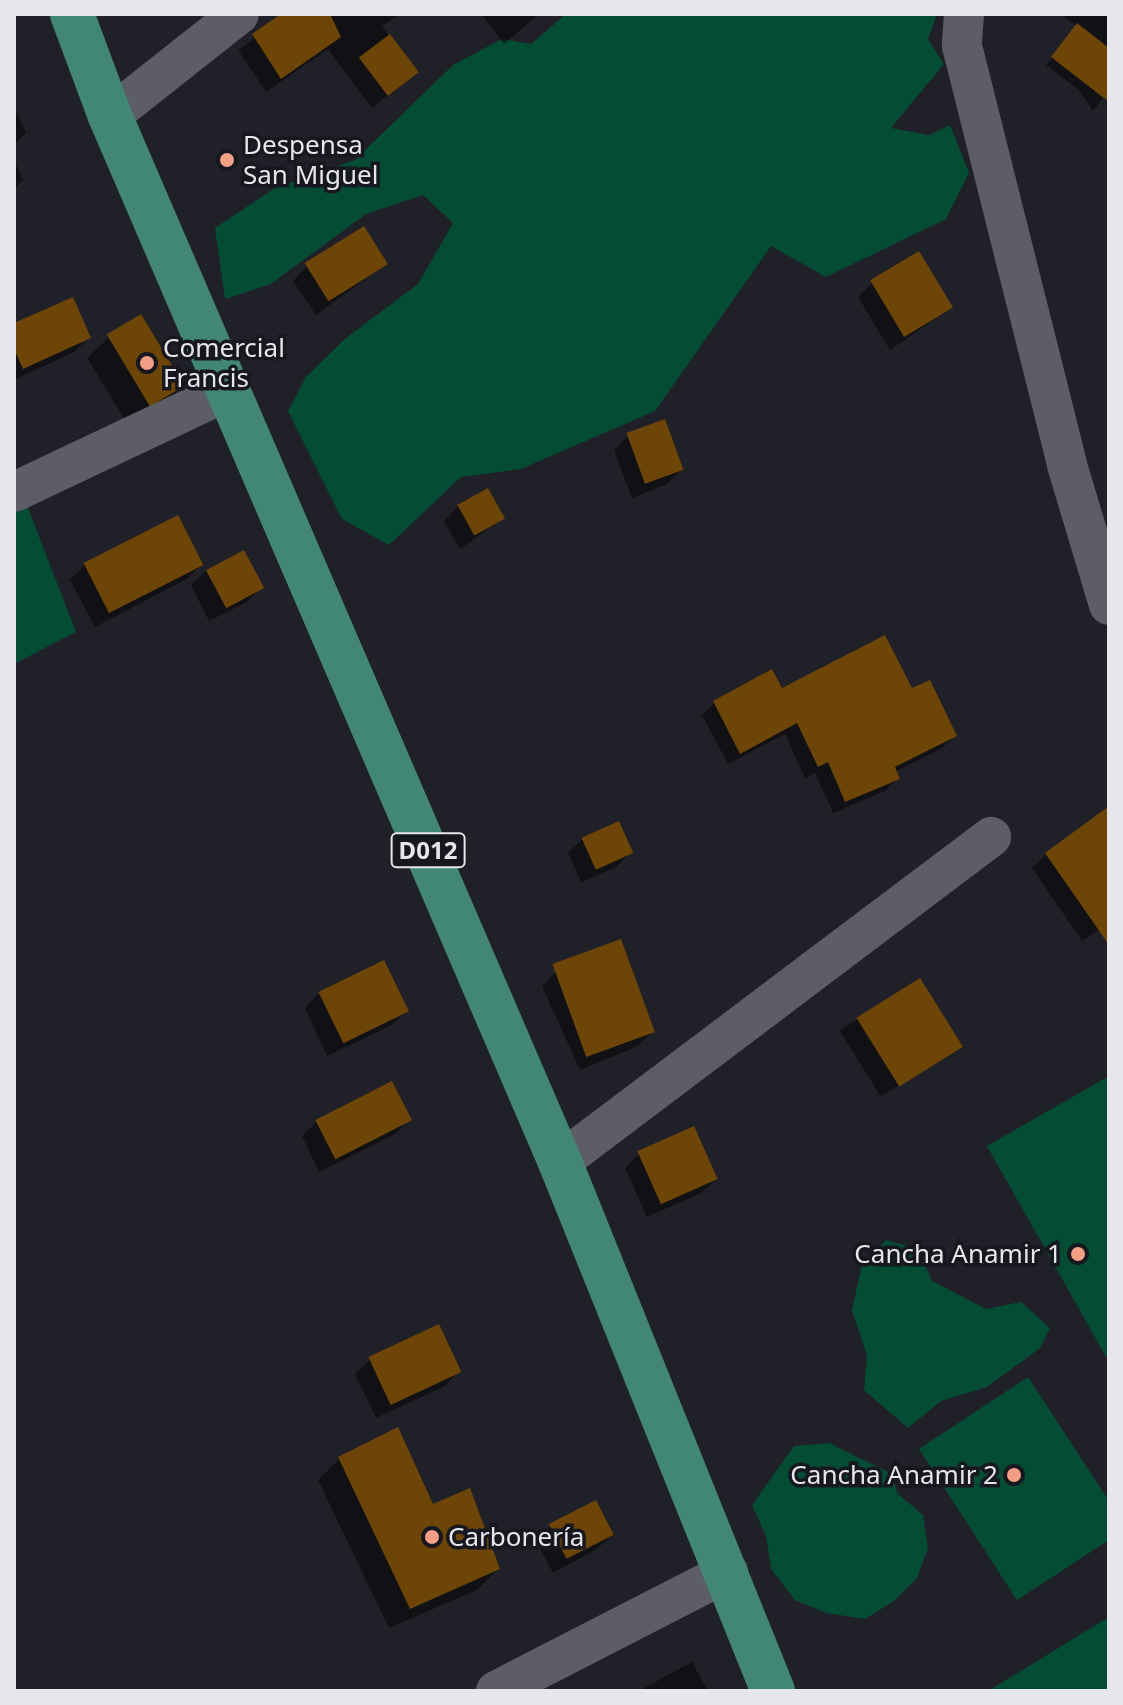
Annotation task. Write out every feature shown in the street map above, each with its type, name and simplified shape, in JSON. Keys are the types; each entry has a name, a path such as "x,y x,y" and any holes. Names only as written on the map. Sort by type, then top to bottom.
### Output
{"main road":[{"name":"D012","path":"72,14 110,116 560,1162 728,1572 773,1691"}],"street":[{"path":"110,116 239,14"},
{"path":"964,14 965,62 1067,465 1109,605"},
{"path":"14,492 228,391"},
{"path":"560,1162 991,837"},
{"path":"496,1691 728,1572"}],"green space":[{"path":"566,14 937,14 928,39 944,64 891,128 929,135 950,125 969,173 946,219 826,277 771,246 655,411 521,469 461,477 389,545 342,519 288,411 306,377 346,338 418,284 453,223 423,195 366,214 271,284 225,299 215,228 275,188 355,160 453,65 502,39 531,44"},
{"path":"26,503 76,632 14,664 14,509"},
{"name":"Cancha Anamir 1","path":"1109,1076 1109,1362 987,1146"},
{"path":"886,1240 918,1249 932,1281 986,1309 1021,1302 1050,1328 1040,1348 987,1387 941,1401 908,1428 864,1390 867,1355 852,1311 861,1268"},
{"name":"Cancha Anamir 2","path":"1028,1377 1109,1501 1109,1540 1017,1600 919,1449"},
{"path":"829,1443 890,1473 898,1494 923,1515 928,1548 917,1578 894,1601 865,1619 826,1613 795,1600 771,1569 766,1536 752,1505 794,1446"},
{"path":"1109,1617 1109,1691 988,1691"}],"building":[{"path":"281,14 330,14 341,37 281,79 252,34"},
{"path":"1077,23 1109,48 1109,102 1051,57"},
{"path":"390,34 419,72 388,96 359,57"},
{"path":"364,226 388,264 328,301 305,263"},
{"path":"919,251 953,308 904,337 870,280"},
{"path":"73,297 91,338 23,369 14,349 14,323"},
{"name":"Comercial Francis","path":"141,314 184,386 150,407 107,335"},
{"path":"665,419 683,470 645,484 626,433"},
{"path":"488,488 505,519 474,536 457,505"},
{"path":"178,515 203,565 109,613 84,563"},
{"path":"244,550 264,588 226,608 206,570"},
{"path":"885,635 912,688 930,680 957,736 895,767 900,779 845,802 828,762 818,767 797,723 740,754 713,701 772,669 782,688"},
{"path":"1109,806 1109,945 1045,853"},
{"path":"619,821 633,853 596,870 582,838"},
{"path":"621,939 655,1032 586,1057 552,964"},
{"path":"384,960 409,1011 343,1043 318,992"},
{"path":"920,978 963,1047 899,1086 856,1018"},
{"path":"392,1081 412,1120 335,1159 315,1120"},
{"path":"694,1126 718,1179 661,1204 637,1151"},
{"path":"439,1324 461,1372 391,1405 368,1357"},
{"name":"Carbonería","path":"398,1427 433,1504 470,1488 500,1569 410,1609 338,1457"},
{"path":"596,1500 614,1535 566,1559 549,1524"}],"place":[{"name":"Despensa San Miguel","path":"227,160"},
{"name":"Comercial Francis","path":"147,363"},
{"name":"Cancha Anamir 1","path":"1078,1254"},
{"name":"Cancha Anamir 2","path":"1014,1475"},
{"name":"Carbonería","path":"432,1537"}]}
